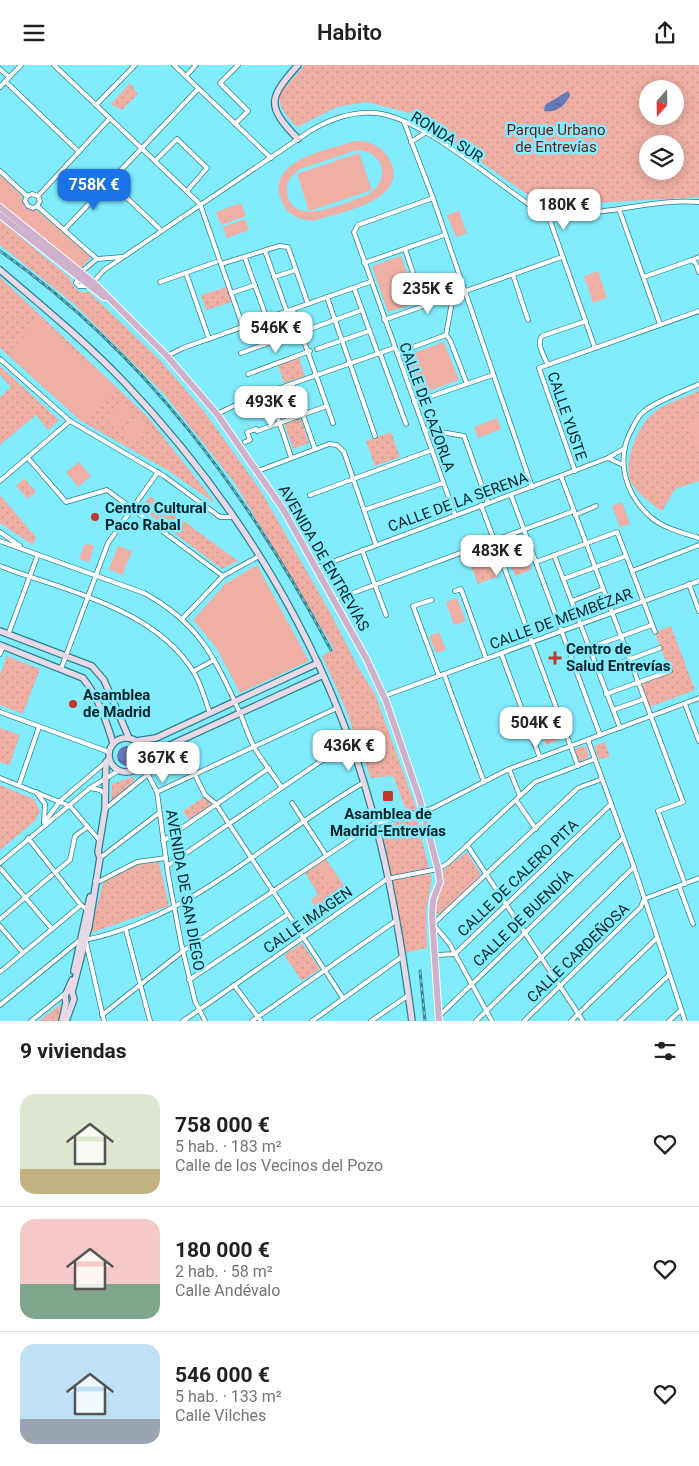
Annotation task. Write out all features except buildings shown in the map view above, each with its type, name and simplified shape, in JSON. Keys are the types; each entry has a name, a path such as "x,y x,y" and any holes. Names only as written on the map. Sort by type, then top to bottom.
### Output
{"main road":[{"name":"AVENIDA DE ENTREVÍAS","path":"0,207 79,275"},
{"name":"AVENIDA DE ENTREVÍAS","path":"0,215 92,284 114,303 167,356 217,414 258,471 334,600 366,658 384,696 423,811 438,869 440,882 434,900 433,924"},
{"path":"433,924 439,1018"}],"street":[{"path":"0,87 21,65"},
{"path":"54,65 200,204 243,327"},
{"path":"96,105 135,65"},
{"path":"174,65 270,157"},
{"path":"186,76 196,65"},
{"path":"236,124 248,111 220,83 238,65"},
{"path":"298,65 279,87 274,97 278,117 298,139"},
{"path":"0,69 7,79 79,152"},
{"path":"65,229 198,89"},
{"name":"RONDA SUR","path":"92,284 104,270 270,157 328,121 346,115 376,113 404,122 425,133 530,205 546,212 581,213 682,202 699,202"},
{"path":"38,196 110,118"},
{"path":"404,122 433,198 463,291 532,487"},
{"path":"411,142 425,133"},
{"path":"155,161 177,139 207,169 187,191"},
{"path":"0,171 27,196"},
{"path":"109,181 161,230"},
{"path":"27,196 32,194 38,196"},
{"path":"27,196 25,201 28,206 33,208 38,206"},
{"path":"38,196 40,201 38,206"},
{"name":"CALLE DE CAZORLA","path":"433,198 354,228 370,282 454,515"},
{"path":"38,206 99,260 104,270"},
{"path":"619,209 660,324"},
{"path":"546,212 595,348"},
{"path":"364,263 444,235"},
{"path":"222,264 242,257 246,258 279,246 288,247 308,304"},
{"path":"405,249 424,306"},
{"path":"265,251 286,312"},
{"name":"RONDA SUR","path":"99,260 124,257"},
{"path":"384,320 562,257"},
{"path":"644,277 699,257"},
{"path":"246,258 267,319"},
{"path":"79,275 99,260"},
{"path":"692,260 699,272"},
{"path":"160,282 216,262"},
{"path":"0,270 62,324 124,383 179,445 234,517 282,593 318,663 337,708 363,783 397,920 412,1021"},
{"path":"274,277 296,270"},
{"path":"186,273 209,339"},
{"path":"513,275 528,320"},
{"path":"167,356 209,339 234,333 243,327 370,282"},
{"path":"231,293 255,285"},
{"path":"354,288 406,425"},
{"path":"453,296 446,335 450,340 467,384"},
{"path":"327,297 375,436"},
{"path":"293,310 333,423"},
{"path":"310,329 362,310"},
{"path":"586,321 542,336 539,343 548,365 699,311"},
{"path":"317,349 369,331"},
{"path":"241,353 302,332"},
{"path":"397,353 446,335"},
{"path":"217,414 222,410 269,392 394,348"},
{"path":"248,374 308,352"},
{"path":"0,359 70,421 158,472 220,517 234,517"},
{"name":"CALLE YUSTE","path":"548,365 538,368 575,471"},
{"path":"414,403 493,375"},
{"path":"292,384 315,449"},
{"path":"699,384 641,413 629,433 623,465 630,491 646,512 663,525 699,539"},
{"path":"269,392 291,457"},
{"path":"245,442 250,440 248,431 257,430 327,406"},
{"path":"1,478 28,458 70,421"},
{"path":"424,429 464,436 488,503"},
{"path":"258,471 291,457 333,444 344,452 376,545"},
{"name":"CALLE DE LA SERENA","path":"316,568 575,471 608,458 625,448"},
{"path":"310,495 432,450"},
{"path":"28,458 66,502 107,490 223,576"},
{"path":"608,458 623,465"},
{"path":"61,669 108,543 158,472"},
{"path":"561,476 683,802 658,811 685,883"},
{"name":"CALLE DE CAZORLA","path":"364,510 443,483"},
{"path":"511,495 600,735"},
{"path":"481,505 578,766"},
{"path":"334,600 524,530 596,506"},
{"path":"0,532 26,550"},
{"name":"CALLE DE MEMBÉZAR","path":"586,543 618,532 655,632"},
{"path":"0,541 144,593 165,604 183,618 201,637 214,659 254,747 282,788"},
{"path":"536,562 586,543"},
{"name":"CALLE DE MEMBÉZAR","path":"632,571 699,545"},
{"path":"362,550 386,615"},
{"path":"554,555 620,728"},
{"path":"563,579 626,555"},
{"path":"183,618 223,576 258,556"},
{"path":"8,635 37,557"},
{"path":"0,566 138,618 166,637 194,671 210,713"},
{"name":"CALLE DE MEMBÉZAR","path":"384,696 699,581"},
{"path":"689,584 699,611"},
{"name":"CALLE DE MEMBÉZAR","path":"455,591 461,589 486,658"},
{"path":"572,601 603,589"},
{"path":"432,600 413,605 439,676"},
{"path":"589,648 652,625"},
{"path":"0,631 92,666 104,680 129,738"},
{"path":"0,654 1,646 84,678 92,689 107,723 113,743"},
{"path":"598,671 660,648"},
{"path":"501,653 540,758"},
{"path":"194,671 214,659"},
{"path":"136,741 156,738 318,663"},
{"path":"308,667 316,670 315,678"},
{"path":"606,694 670,671"},
{"path":"444,674 484,782"},
{"path":"0,863 44,824 70,806 90,788 118,771 132,772 143,760 323,675"},
{"path":"102,1015 183,951 374,824 423,811 509,769 699,698"},
{"path":"612,710 644,699"},
{"path":"685,704 699,741"},
{"path":"157,792 337,708"},
{"path":"0,712 109,752"},
{"path":"19,785 39,727"},
{"path":"62,1021 83,940 100,858 98,852 105,809 109,752 113,743 129,738 141,746 143,760"},
{"path":"588,740 634,867 685,1021"},
{"path":"167,865 349,742"},
{"path":"179,743 205,795 216,804 229,823 343,998"},
{"path":"438,869 448,863 536,782 595,759"},
{"name":"AVENIDA DE SAN DIEGO","path":"143,760 157,792 174,909 189,980 205,1021"},
{"path":"108,761 118,771"},
{"path":"44,824 60,801 108,761"},
{"path":"163,841 269,768"},
{"path":"509,769 520,796"},
{"path":"105,809 148,774"},
{"path":"0,778 70,806 100,841"},
{"path":"492,1021 455,954 442,933 433,924 578,788 602,779"},
{"path":"0,1005 83,940 126,930 174,909 363,783"},
{"path":"90,788 100,790 106,795"},
{"path":"34,791 44,804 44,824"},
{"path":"516,800 536,829"},
{"path":"292,803 326,855"},
{"name":"CALLE DE CALERO PITA","path":"436,955 455,954 611,804"},
{"path":"100,858 159,813"},
{"path":"57,871 70,861 75,836 86,828"},
{"path":"28,838 81,905 89,911"},
{"name":"CALLE DE BUENDÍA","path":"439,1018 471,984 623,838"},
{"path":"467,845 583,1021"},
{"path":"95,881 100,881 137,862 166,858"},
{"path":"476,1021 542,959 634,867"},
{"path":"0,868 52,929"},
{"name":"CALLE IMAGEN","path":"184,1021 387,879 438,869"},
{"path":"0,919 52,875"},
{"path":"644,899 699,878"},
{"path":"679,886 694,924"},
{"name":"CALLE CARDEÑOSA","path":"524,1021 640,907 644,899"},
{"path":"0,972 81,905"},
{"path":"66,1021 68,996 77,955 89,926 89,911"},
{"path":"189,980 288,914"},
{"path":"252,1021 259,1019 397,920"},
{"path":"0,926 23,953"},
{"path":"126,930 150,1021"},
{"path":"571,1021 657,938"},
{"path":"83,940 104,1021"},
{"path":"312,1021 403,956"},
{"path":"620,1021 670,975"},
{"path":"234,985 259,1019"},
{"path":"371,1021 408,995"},
{"path":"31,1021 68,996"},
{"path":"669,1021 681,1010"}],"green space":[{"name":"Parque Urbano de Entrevías","path":"305,65 699,65 699,197 560,205 532,198 413,114 367,102 337,107 297,127 282,108 280,93"},
{"path":"130,83 138,94 122,110 111,104"},
{"path":"355,141 374,145 381,149 388,157 394,172 391,184 383,194 355,209 313,221 299,218 284,207 279,188 282,176 290,167 315,153","holes":["357,150 373,155 378,161 382,174 376,188 369,194 322,210 309,211 298,209 291,203 287,184 300,169"]},
{"path":"359,153 372,190 309,211 297,174"},
{"path":"0,175 22,195 23,204 30,210 37,210 91,257 80,269 0,204"},
{"path":"241,203 246,216 221,225 216,212"},
{"path":"459,211 467,233 456,237 447,215"},
{"path":"245,219 249,230 227,238 223,227"},
{"path":"0,220 70,278 76,289 82,292 89,292 160,360 204,411 261,491 330,612 358,667 375,694 417,810 407,813 393,776 371,778 344,705 322,656 334,649 234,482 164,394 73,303 0,245"},
{"path":"401,256 417,303 388,312 372,266"},
{"path":"598,271 607,298 593,303 584,276"},
{"path":"0,277 147,416 213,502 169,471 81,421 0,348"},
{"path":"227,287 232,302 206,310 201,295"},
{"path":"38,320 117,388 81,421 8,354"},
{"path":"444,342 459,380 418,395 403,357"},
{"path":"299,358 305,376 284,383 278,365"},
{"path":"0,366 59,420 48,430 36,415 0,445 0,397 11,387 0,375"},
{"path":"699,391 699,481 675,489 662,511 641,495 631,482 629,464 634,443 644,423 657,410"},
{"path":"123,403 132,412 118,427 109,419"},
{"path":"138,417 147,425 134,441 124,433"},
{"path":"497,418 501,429 478,438 474,427"},
{"path":"699,418 699,452 687,423"},
{"path":"301,419 309,443 293,449 284,424"},
{"path":"391,432 400,457 375,466 366,441"},
{"path":"79,462 91,476 78,487 66,472"},
{"path":"24,478 36,492 28,499 16,486"},
{"path":"0,495 36,537 33,545 0,523"},
{"path":"150,496 238,561 222,569 141,508"},
{"path":"622,502 630,524 620,527 612,506"},
{"path":"520,541 531,570 515,576 505,547"},
{"path":"85,543 94,546 89,562 79,559"},
{"path":"118,546 132,551 122,575 109,569"},
{"path":"488,548 499,576 478,584 467,555"},
{"path":"257,565 309,661 240,693 216,647 193,620 225,584"},
{"path":"457,598 466,621 454,625 446,602"},
{"path":"671,626 695,690 650,707 641,684 670,673 655,632"},
{"path":"439,632 446,650 436,653 429,636"},
{"path":"7,656 40,669 23,714 0,705 0,675"},
{"path":"546,706 559,740 546,745 535,716 530,718 528,713"},
{"path":"0,728 20,735 8,765 0,762"},
{"path":"605,742 610,757 599,759 594,746"},
{"path":"583,746 586,747 589,757 579,763 573,750"},
{"path":"132,777 135,780 111,803 112,784"},
{"path":"0,785 34,799 40,811 35,821 0,850"},
{"path":"204,797 212,804 189,820 183,811"},
{"path":"416,816 432,880 426,910 427,948 405,953 380,827"},
{"path":"467,852 482,876 439,915 436,912 443,870"},
{"path":"326,859 352,897 322,918 311,900 318,894 305,873"},
{"path":"326,861 337,877 328,883 317,867"},
{"path":"159,862 169,906 90,933 103,883 136,865"},
{"path":"322,893 333,909 323,916 313,900"},
{"path":"302,943 320,969 302,981 284,955"},
{"path":"60,1005 64,1007 61,1021 39,1021"}],"water":[{"path":"568,91 570,95 563,105 556,110 544,111 545,105"},
{"path":"123,746 131,746 137,752 137,760 131,766 123,766 117,760 117,752"}],"railway":[{"path":"0,251 52,291 101,335 147,381 189,431 265,537 331,650"},
{"path":"420,971 425,1021"}],"place":[{"name":"Centro Cultural Paco Rabal","path":"95,517"},
{"name":"Centro de Salud Entrevías","path":"555,658"},
{"name":"Asamblea de Madrid","path":"73,704"},
{"name":"Asamblea de Madrid-Entrevías","path":"388,796"}]}
